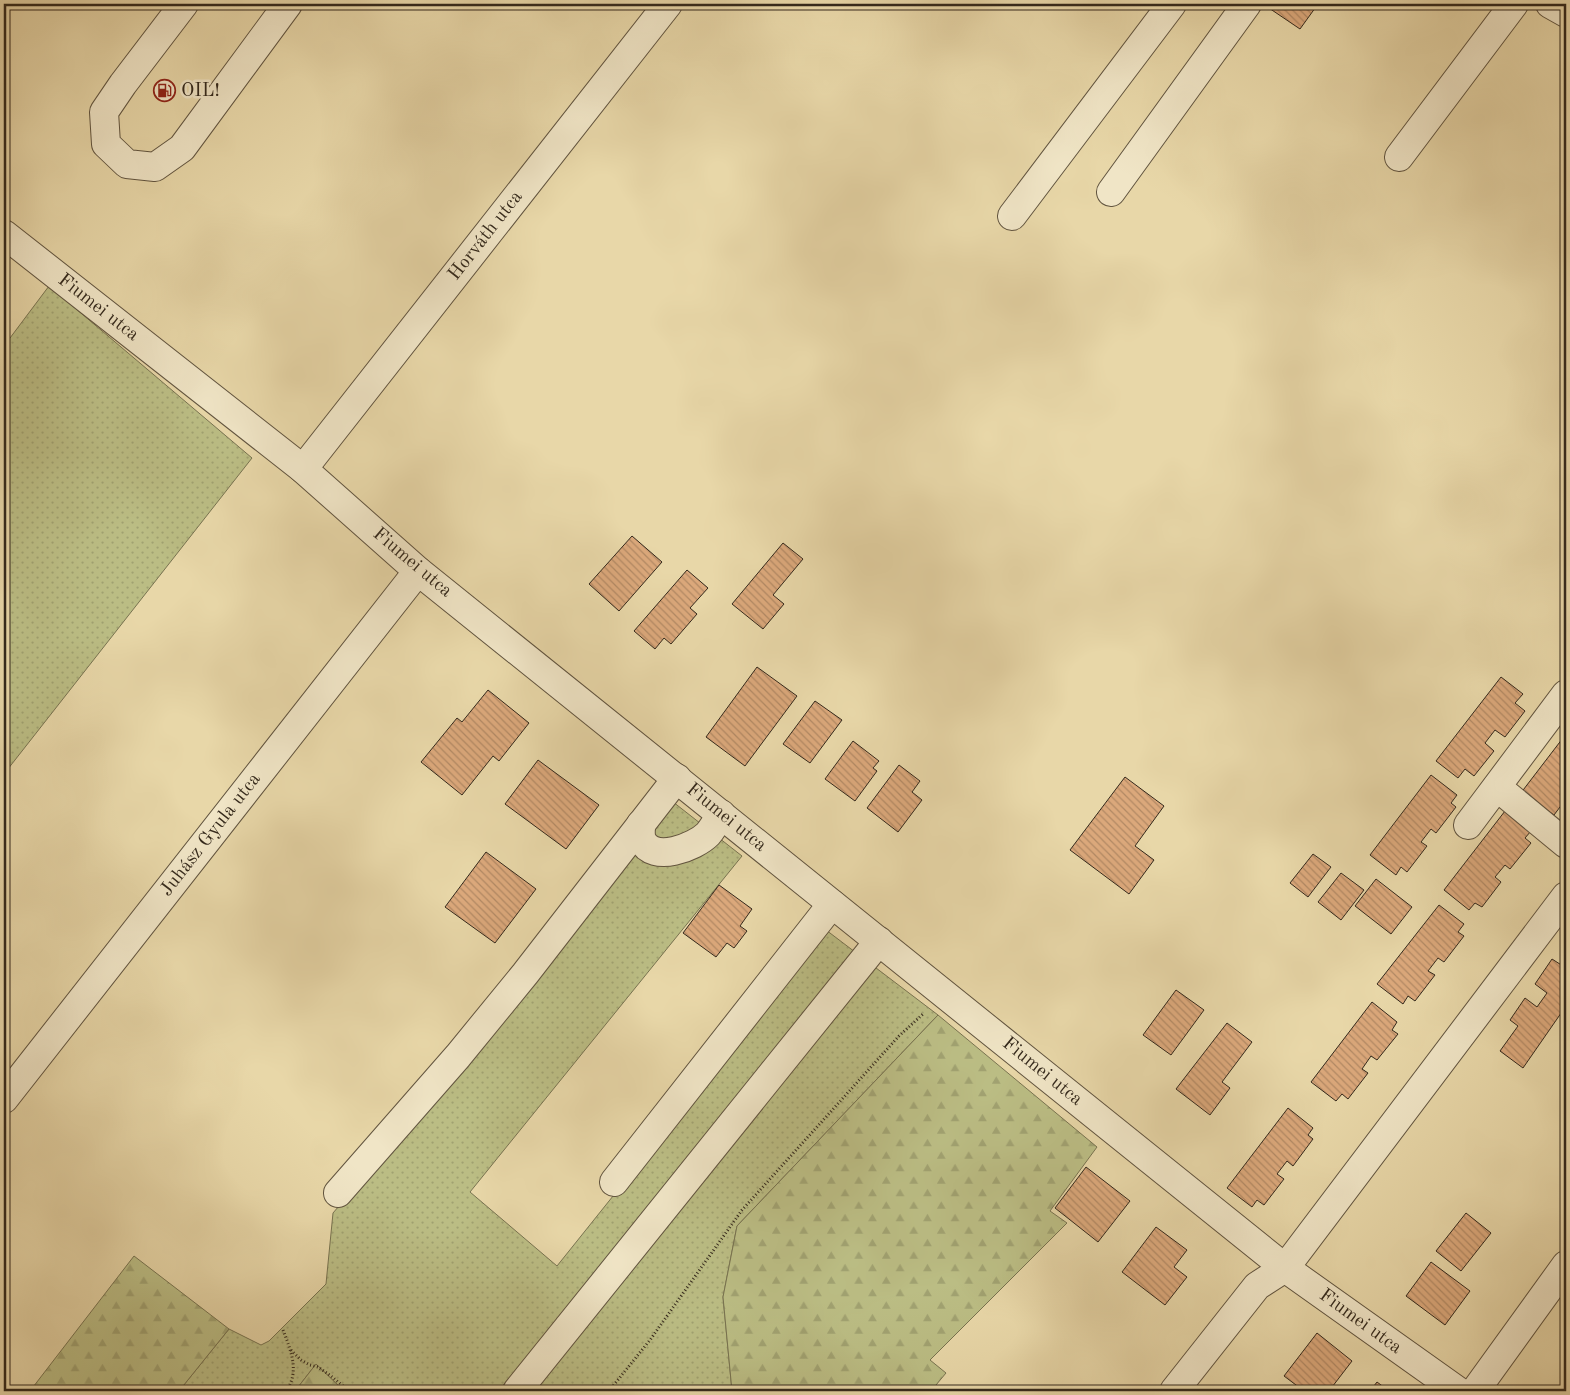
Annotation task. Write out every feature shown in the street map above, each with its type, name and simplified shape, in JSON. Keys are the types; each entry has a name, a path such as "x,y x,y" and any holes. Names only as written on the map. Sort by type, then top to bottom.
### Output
{"street":[{"path":"184,4 104,112 106,144 127,164 155,167 182,148 288,4"},
{"name":"Horváth utca","path":"303,468 668,4"},
{"path":"1012,216 1172,4"},
{"path":"1111,192 1247,4"},
{"path":"1399,157 1514,4"},
{"path":"1550,4 1566,13"},
{"name":"Fiumei utca","path":"4,234 303,468 418,571 1285,1268 1458,1391"},
{"name":"Juhász Gyula utca","path":"4,1099 418,571"},
{"path":"1468,825 1566,694"},
{"path":"338,1193 458,1056 677,778"},
{"path":"1497,787 1566,844"},
{"path":"641,824 643,842 649,847 664,852 674,851 688,847 708,834 721,814"},
{"path":"1174,1391 1257,1286 1285,1268 1566,896"},
{"path":"614,1182 832,904"},
{"path":"517,1391 879,942"},
{"path":"1475,1391 1566,1265"}],"path":[{"path":"610,1391 650,1340 742,1210 899,1036 946,996"},
{"path":"282,1330 290,1350 294,1371 291,1384 286,1391"},
{"path":"290,1350 301,1360 318,1367 331,1376 349,1391"}],"green space":[{"path":"49,286 252,458 4,774 4,346"},
{"path":"668,798 742,856 470,1192 557,1266 826,930 938,1015 737,1226 723,1297 732,1391 341,1391 342,1389 316,1364 295,1391 179,1391 229,1329 261,1345 269,1341 326,1284 333,1213 490,1028"},
{"path":"938,1015 1097,1147 1050,1211 1067,1223 930,1360 946,1373 931,1391 732,1391 723,1297 737,1226"},
{"path":"134,1256 229,1329 179,1391 30,1391"},
{"path":"316,1364 343,1390 295,1391"}],"building":[{"path":"1263,4 1318,4 1300,29"},
{"path":"632,536 662,562 619,611 589,584"},
{"path":"783,543 803,559 773,595 784,604 763,629 732,604"},
{"path":"687,570 708,588 690,608 697,614 671,644 664,638 655,649 634,631"},
{"path":"757,667 797,696 745,766 706,737"},
{"path":"1501,677 1523,694 1515,703 1525,711 1505,737 1495,730 1485,743 1494,751 1474,776 1465,769 1458,778 1436,761"},
{"path":"488,690 529,723 499,761 493,756 462,795 421,762 457,718 462,722"},
{"path":"815,701 842,720 810,763 783,744"},
{"path":"1566,734 1566,799 1554,815 1548,811 1542,818 1517,798"},
{"path":"853,741 879,761 873,768 877,771 855,801 825,779"},
{"path":"538,760 599,805 566,849 505,804"},
{"path":"899,765 920,781 912,792 922,800 898,832 867,808"},
{"path":"1431,775 1457,795 1451,803 1456,807 1436,833 1431,829 1421,842 1427,846 1407,872 1401,867 1396,875 1370,855"},
{"path":"1125,777 1164,806 1135,846 1154,860 1129,894 1070,850"},
{"path":"1505,811 1531,831 1525,838 1531,843 1510,869 1505,865 1495,877 1501,882 1482,907 1475,903 1469,910 1444,890"},
{"path":"486,852 536,889 495,943 445,907"},
{"path":"1313,854 1331,867 1308,897 1290,883"},
{"path":"1341,873 1364,890 1341,920 1318,902"},
{"path":"1376,879 1412,907 1391,934 1355,906"},
{"path":"719,885 752,909 740,926 747,931 734,948 727,943 716,957 683,933"},
{"path":"1439,905 1464,924 1458,932 1464,936 1444,962 1438,958 1428,971 1435,975 1415,1001 1408,996 1403,1004 1377,984"},
{"path":"1552,959 1566,968 1566,1006 1523,1068 1500,1051 1518,1026 1510,1020 1525,998 1537,1007 1547,993 1535,984"},
{"path":"1176,990 1204,1010 1171,1055 1143,1035"},
{"path":"1372,1002 1397,1022 1392,1030 1398,1034 1377,1060 1371,1056 1362,1069 1368,1073 1348,1099 1342,1094 1336,1101 1311,1082"},
{"path":"1227,1023 1252,1042 1222,1082 1230,1088 1210,1115 1176,1089"},
{"path":"1288,1108 1313,1128 1308,1135 1313,1139 1293,1166 1287,1161 1277,1174 1284,1179 1264,1205 1257,1200 1252,1207 1227,1188"},
{"path":"1086,1167 1130,1201 1098,1242 1055,1208"},
{"path":"1466,1213 1491,1233 1461,1271 1436,1251"},
{"path":"1156,1227 1187,1250 1174,1267 1187,1277 1165,1305 1122,1272"},
{"path":"1431,1262 1470,1291 1445,1325 1406,1296"},
{"path":"1317,1333 1352,1361 1329,1391 1304,1391 1284,1376"},
{"path":"1377,1382 1389,1391 1370,1391"}],"place":[{"name":"OIL!","path":"165,91"}]}
